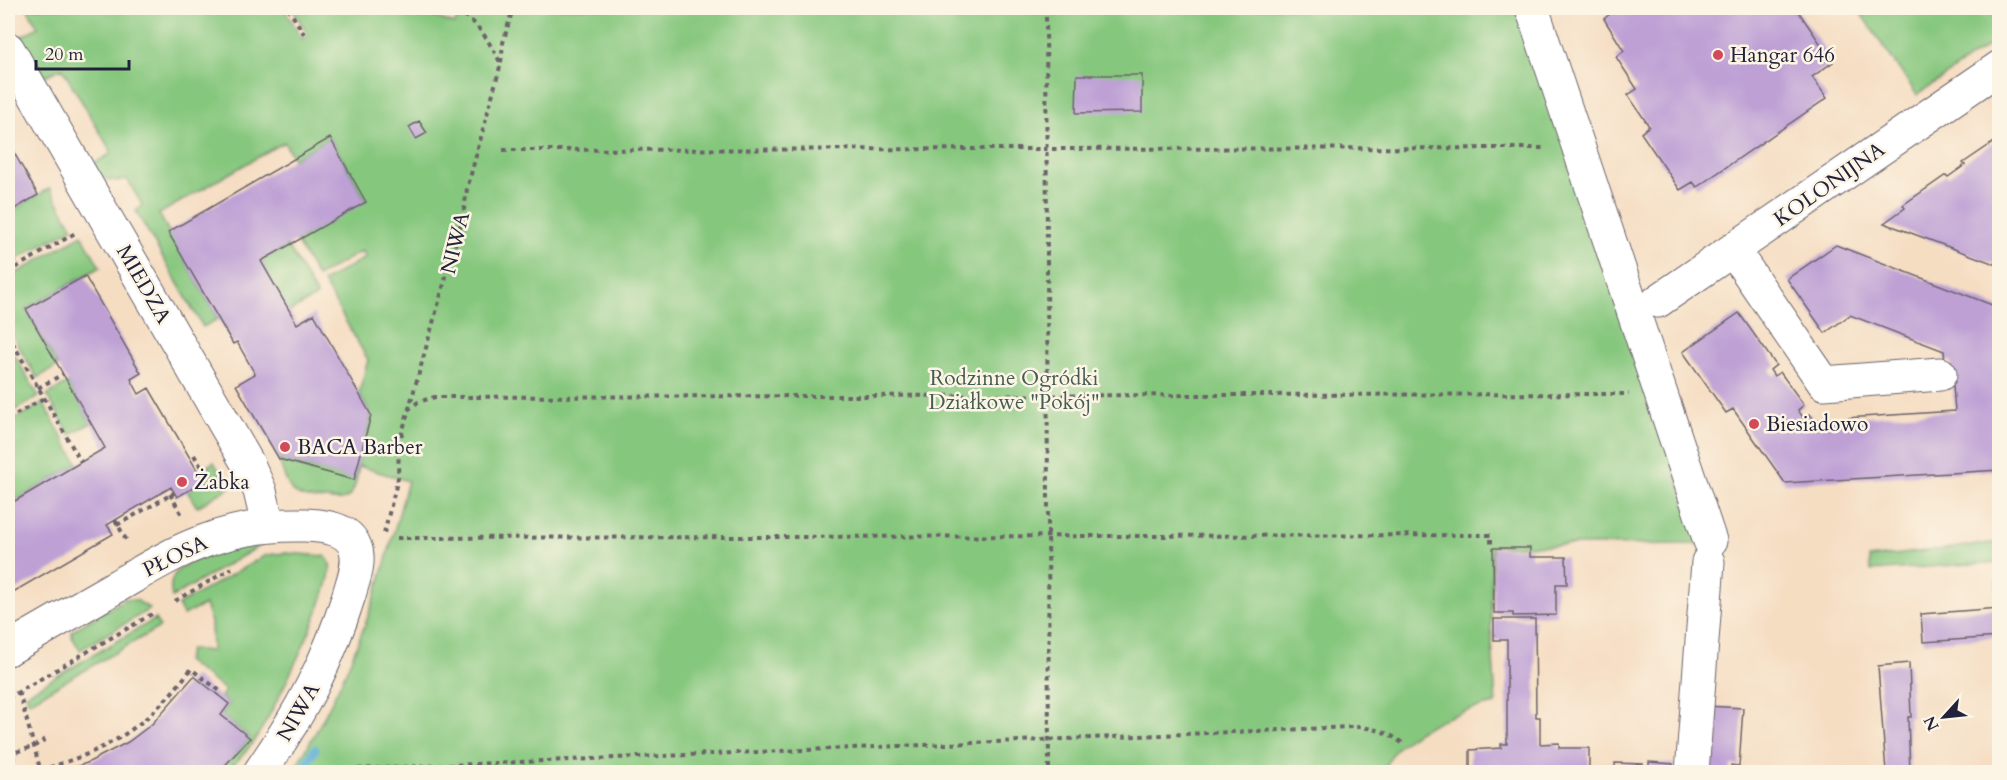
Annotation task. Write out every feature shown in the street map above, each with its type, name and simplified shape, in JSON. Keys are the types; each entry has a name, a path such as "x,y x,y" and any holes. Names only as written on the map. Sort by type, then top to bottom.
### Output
{"street":[{"path":"1532,8 1709,552 1692,772"},
{"name":"MIEDZA","path":"8,49 248,464 260,491 268,525"},
{"name":"KOLONIJNA","path":"1658,301 2000,67"},
{"path":"1733,250 1824,383 1940,374"},
{"name":"PŁOSA","path":"8,649 177,552 213,537 268,525 322,526 347,536 354,545"},
{"name":"NIWA","path":"260,772 290,728 321,672 343,615 356,572 357,557 354,545"}],"path":[{"path":"288,8 304,34"},
{"path":"432,8 437,15"},
{"path":"448,8 459,10 471,8"},
{"name":"NIWA","path":"398,478 399,444 463,216 467,189 501,63 503,43 513,8"},
{"path":"1046,8 1049,772"},
{"path":"459,10 477,26 501,63"},
{"path":"503,150 1545,148"},
{"path":"8,272 76,232"},
{"path":"8,251 16,266"},
{"path":"8,335 81,462"},
{"path":"38,388 63,374"},
{"path":"408,410 418,402 435,397 1639,394"},
{"path":"8,419 44,398"},
{"path":"194,455 207,477"},
{"path":"133,552 116,523 172,493 186,521"},
{"path":"397,538 1491,535 1491,546"},
{"path":"175,601 240,563"},
{"path":"8,698 152,614"},
{"path":"32,772 81,758 120,738 160,706 191,669 220,691 217,694"},
{"path":"19,692 40,771"},
{"path":"331,770 1351,727 1365,727 1384,732 1402,743"},
{"path":"8,738 10,753 17,772"},
{"path":"10,753 33,747 46,740"}],"green space":[{"name":"Rodzinne Ogródki Działkowe \"Pokój\"","path":"27,8 284,8 302,39 308,35 292,8 325,8 327,10 331,8 428,8 434,17 455,24 460,8 1522,8 1699,544 1492,546 1491,627 1496,704 1458,714 1421,730 1397,748 1382,772 292,772 328,710 358,644 388,555 408,481 359,466 354,487 346,499 305,497 298,495 289,486 279,459 354,479 371,415 359,393 368,360 323,282 366,257 362,251 317,277 296,241 366,201 330,138 294,159 284,142 159,214 218,319 203,327 136,211 142,205 127,179 117,181 103,178 93,167 95,163 112,153 62,68 43,77 20,41 22,36 38,27"},
{"path":"1857,8 1987,8 1999,26 1999,38 1917,95"},
{"path":"50,188 73,228 17,259 8,242 8,213"},
{"path":"82,235 100,267 26,309 58,366 37,378 8,328 8,278"},
{"path":"288,246 317,296 289,312 261,261"},
{"path":"8,344 39,397 8,414"},
{"path":"68,383 91,423 70,435 47,395"},
{"path":"43,403 78,464 8,505 8,433 12,421"},
{"path":"214,462 229,488 197,507 187,491 212,477 207,466"},
{"path":"1999,542 1999,562 1871,571 1869,558"},
{"path":"263,544 172,597 172,579 181,568 202,558"},
{"path":"285,553 327,558 330,564 329,577 323,597 314,622 259,733 248,749 226,772 219,772 250,738 221,715 229,704 221,697 225,690 186,661 190,649 212,651 211,622 205,605 183,615 178,605 266,555"},
{"path":"125,599 136,600 150,609 80,650 72,637 72,631"},
{"path":"155,619 160,627 29,702 26,694"}],"building":[{"path":"1607,8 1796,8 1833,62 1812,77 1827,98 1697,187 1693,182 1680,190 1641,133 1649,126 1628,95 1637,89 1616,57 1624,51 1604,19 1611,13"},
{"path":"1077,75 1142,75 1142,112 1076,113"},
{"path":"419,121 427,133 416,139 409,127"},
{"path":"330,138 366,202 261,261 297,324 314,314 371,415 354,480 279,459 236,385 255,374 237,342 233,344 168,232"},
{"path":"2000,138 2000,266 1884,223 1905,208 1903,205 1946,175 1948,177 1965,165 1963,163"},
{"path":"8,142 38,195 8,213"},
{"path":"1836,245 2000,308 2000,470 1785,483 1733,409 1726,413 1683,352 1739,313 1776,365 1770,370 1774,376 1780,372 1804,405 1798,410 1804,419 1810,414 1814,420 1955,411 1951,361 1945,361 1944,351 1850,315 1825,333 1787,279"},
{"path":"85,276 141,373 131,379 139,394 149,388 204,482 177,497 171,487 107,525 113,534 8,595 8,505 105,448 26,309"},
{"path":"1493,548 1530,548 1530,557 1566,557 1567,584 1556,584 1556,615 1513,616 1513,613 1494,613"},
{"path":"2000,579 2000,606 1998,606 1995,580"},
{"path":"2000,608 2000,637 1923,642 1921,614"},
{"path":"1494,619 1535,619 1536,717 1540,717 1540,744 1559,743 1559,748 1589,748 1589,772 1419,772 1419,770 1470,769 1470,750 1501,748 1501,744 1507,744 1507,640 1494,640"},
{"path":"1909,663 1910,772 1886,772 1878,666"},
{"path":"194,676 229,704 221,715 250,738 219,772 60,772 87,763 128,742 152,724"},
{"path":"1706,706 1743,708 1739,766 1731,765 1730,772 1701,772"},
{"path":"1649,762 1673,764 1673,772 1649,772"},
{"path":"1615,763 1643,764 1642,772 1615,772"}],"waterway":[{"path":"301,772 315,749"}],"place":[{"name":"Hangar 646","path":"1718,55"},
{"name":"Biesiadowo","path":"1754,424"},
{"name":"BACA Barber","path":"285,447"},
{"name":"Żabka","path":"182,482"}]}
